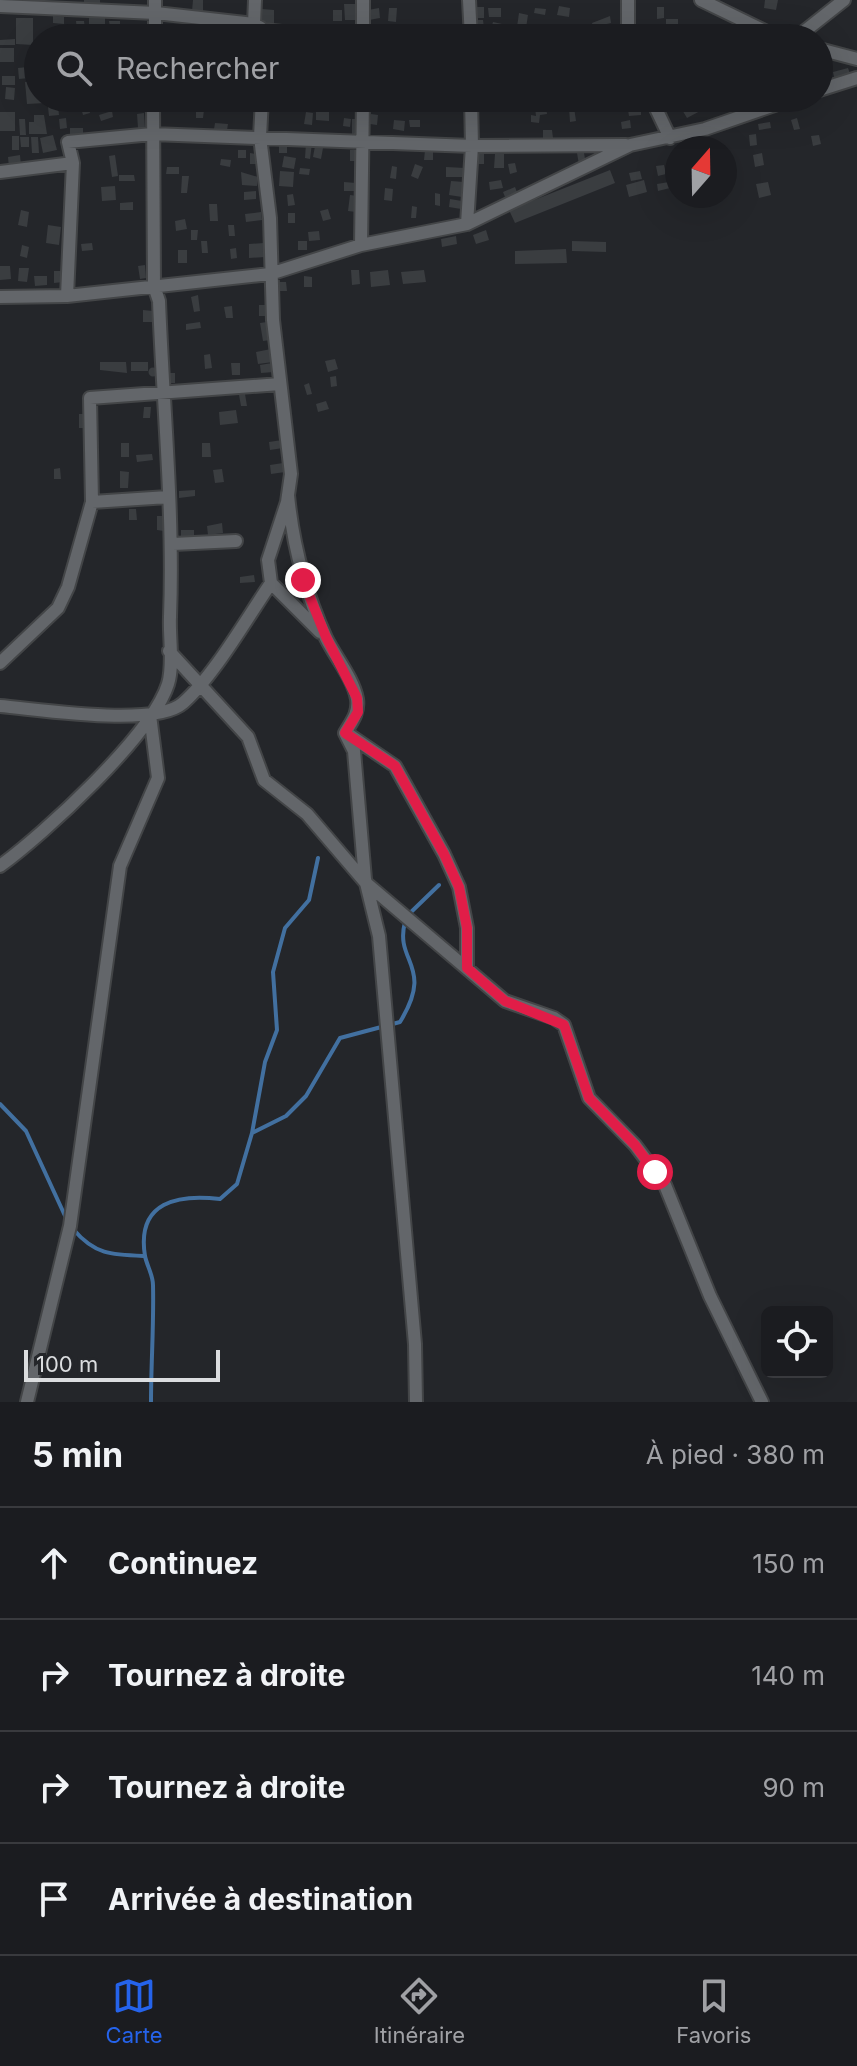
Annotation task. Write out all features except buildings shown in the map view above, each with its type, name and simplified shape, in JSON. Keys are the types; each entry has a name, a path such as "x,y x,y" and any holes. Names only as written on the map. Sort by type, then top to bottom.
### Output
{"street":[{"path":"255,0 259,24"},
{"path":"363,0 363,24"},
{"path":"469,0 470,24"},
{"path":"628,0 628,24"},
{"path":"701,0 750,24"},
{"path":"731,0 731,15"},
{"path":"814,24 844,0"},
{"path":"0,6 156,6 231,24"},
{"path":"833,53 857,59"},
{"path":"833,86 857,78"},
{"path":"0,866 32,843 107,769 150,715 168,684 173,544 159,301 154,286 153,112"},
{"path":"261,112 260,137 270,218 270,274 291,474 288,495 268,560 271,583 326,637"},
{"path":"361,245 363,112"},
{"path":"467,224 471,112"},
{"path":"658,112 669,136"},
{"path":"676,136 751,112"},
{"path":"67,296 73,163 68,142 152,134 472,146 630,145 665,139"},
{"path":"0,297 67,296 270,274 361,245 467,224 630,145"},
{"path":"0,172 73,163"},
{"path":"0,663 58,608 68,587 92,502 90,398 280,384"},
{"path":"288,495 294,548 326,637 357,698 358,712 345,733"},
{"path":"92,502 168,497"},
{"path":"173,544 236,541"},
{"path":"0,706 113,716 150,715 182,705 271,583"},
{"path":"169,651 201,682 248,737 264,780 316,823 366,883 430,941 505,1001 564,1025 589,1098 635,1145 665,1185 710,1296 762,1402"},
{"path":"27,1402 70,1226 120,866 158,778 150,715"},
{"path":"345,733 354,751 366,883 379,936 389,1026 415,1344 416,1402"},
{"path":"345,733 395,766 444,854 459,887 467,928 467,968"}],"waterway":[{"path":"252,1133 265,1062 277,1030 273,972 285,928 309,900 318,858"},
{"path":"409,914 439,885"},
{"path":"151,1402 153,1285 145,1256 147,1223 154,1212 176,1200 220,1199 237,1184 252,1133 286,1116 306,1096 340,1038 400,1022 414,988 412,966 404,947 405,922"},
{"path":"0,1104 26,1131 66,1218"},
{"path":"73,1229 97,1249 145,1256"}],"route":[{"path":"303,580 326,637 357,698 358,712 345,733 395,766 459,887 467,928 467,968 505,1001 554,1018 564,1025 589,1098 635,1145 655,1172"}]}
